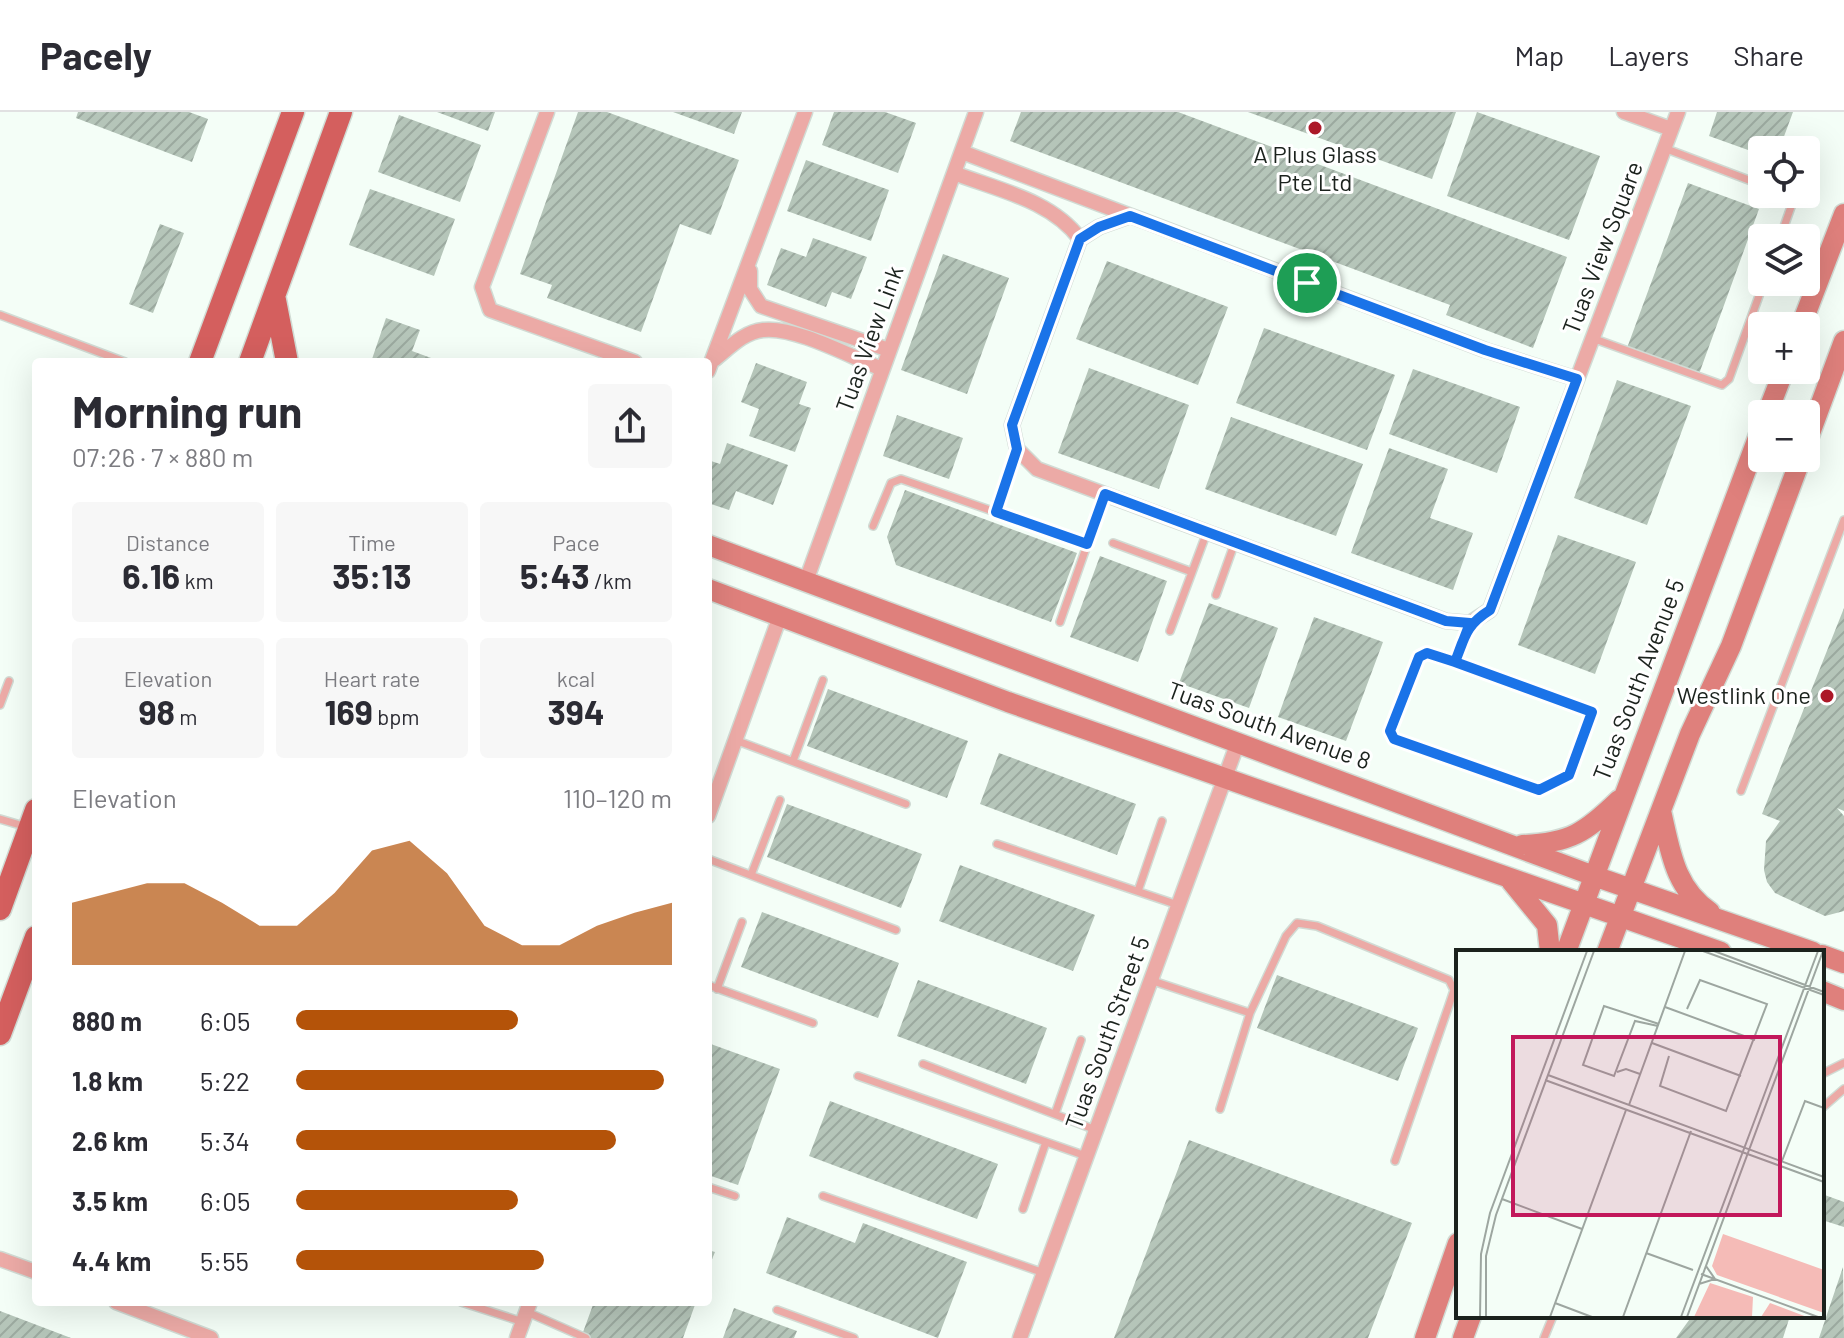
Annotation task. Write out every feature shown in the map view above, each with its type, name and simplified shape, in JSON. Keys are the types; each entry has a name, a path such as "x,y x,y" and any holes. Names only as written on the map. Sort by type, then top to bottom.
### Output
{"main road":[{"path":"201,358 293,112"},
{"path":"252,358 341,112"},
{"path":"275,299 286,358"},
{"path":"0,909 32,822"},
{"path":"0,1034 32,948"}],"street":[{"path":"547,112 482,287 486,303 490,310 624,358"},
{"path":"712,361 805,112"},
{"name":"Tuas View Link","path":"806,581 976,112"},
{"path":"1624,112 1671,129"},
{"name":"Tuas View Square","path":"1470,623 1490,610 1678,112"},
{"path":"962,152 1485,350 1577,379"},
{"path":"954,173 1050,210 1067,221 1080,239"},
{"path":"1806,312 1844,214"},
{"path":"1130,216 1099,227 1080,239 1012,425 1017,449 1037,469 1446,621 1470,623"},
{"path":"749,262 750,289 761,306 889,350"},
{"path":"712,364 741,337 761,330 783,330 882,369"},
{"path":"1820,406 1844,341"},
{"name":"Tuas South Avenue 5","path":"1567,950 1748,465"},
{"path":"1608,950 1690,734 1731,646 1796,472"},
{"name":"Tuas South Avenue 8","path":"712,546 1594,876 1807,950"},
{"path":"712,590 1008,702 1714,949"},
{"path":"712,805 780,616"},
{"name":"Tuas South Street 5","path":"1020,1338 1238,742"},
{"path":"1514,845 1549,844 1582,834 1625,794"},
{"path":"1661,811 1670,856 1683,885 1701,906 1719,918"},
{"path":"1509,879 1547,925 1550,950"},
{"path":"1824,956 1844,963"},
{"path":"1824,992 1844,1000"},
{"path":"1425,1338 1456,1249"},
{"path":"0,1259 32,1271"},
{"path":"127,1306 211,1338"},
{"path":"517,1338 527,1312"},
{"path":"1463,1338 1470,1318"}],"lane":[{"path":"1664,148 1748,180"},
{"path":"1592,338 1722,385 1729,379 1759,296"},
{"path":"0,315 114,358"},
{"path":"996,512 1017,449"},
{"path":"873,526 891,483 897,479 1087,544"},
{"path":"1060,622 1105,494"},
{"path":"1741,791 1844,520"},
{"path":"1170,631 1207,532"},
{"path":"1216,595 1235,542"},
{"path":"1113,543 1192,572"},
{"path":"1455,662 1470,623"},
{"path":"1427,653 1455,662 1591,710 1569,775 1533,790 1391,736 1419,657 1427,653"},
{"path":"793,761 823,680"},
{"path":"0,705 9,681"},
{"path":"735,740 906,804"},
{"path":"751,875 780,800"},
{"path":"0,819 32,819"},
{"path":"1138,891 1162,821"},
{"path":"997,844 1178,905"},
{"path":"712,860 896,930"},
{"path":"717,989 742,922"},
{"path":"1220,1109 1250,1013 1286,936 1297,923 1317,926 1449,980 1454,990 1395,1161"},
{"path":"1150,980 1250,1013"},
{"path":"712,987 813,1023"},
{"path":"1055,1114 1081,1040"},
{"path":"1824,1073 1844,1063"},
{"path":"923,1064 1096,1130"},
{"path":"858,1076 1086,1156"},
{"path":"1824,1106 1844,1089"},
{"path":"1023,1209 1046,1142"},
{"path":"712,1188 735,1196"},
{"path":"823,1196 1044,1273"},
{"path":"487,1306 527,1312 586,1338"},
{"path":"777,1310 854,1338"},
{"path":"1544,1338 1552,1318"}],"building":[{"path":"78,112 189,112 208,119 192,162 76,118"},
{"path":"437,112 495,112 488,131"},
{"path":"578,112 607,112 739,160 711,235 680,224 641,332 547,298 552,285 520,274"},
{"path":"673,112 742,112 734,134"},
{"path":"834,112 885,112 916,123 898,173 822,145"},
{"path":"1021,112 1178,112 1567,257 1533,348 1446,315 1450,305 1010,141"},
{"path":"1248,112 1456,112 1432,179"},
{"path":"1477,112 1600,156 1569,240 1447,196"},
{"path":"1717,112 1793,112 1784,136 1748,136 1748,150 1709,136"},
{"path":"399,115 481,145 460,202 378,172"},
{"path":"806,160 889,190 871,241 787,211"},
{"path":"1688,183 1748,205 1748,208 1759,209 1754,224 1748,224 1748,239 1699,374 1627,348"},
{"path":"370,189 455,219 434,276 349,245"},
{"path":"160,224 184,233 153,313 129,304"},
{"path":"813,238 867,257 851,299 832,292 826,307 767,285 781,248 806,257"},
{"path":"943,254 1009,278 967,394 901,370"},
{"path":"1107,261 1228,307 1198,385 1076,339"},
{"path":"386,318 420,330 412,351 431,358 372,358"},
{"path":"1264,328 1395,375 1367,450 1236,403"},
{"path":"756,363 807,382 799,404 811,408 795,452 749,436 759,409 741,402"},
{"path":"1089,368 1189,405 1159,489 1058,453"},
{"path":"1413,369 1520,407 1497,473 1389,434"},
{"path":"1617,380 1691,406 1647,525 1574,498"},
{"path":"897,415 963,438 949,479 883,456"},
{"path":"1231,417 1363,464 1336,536 1205,489"},
{"path":"727,443 788,465 773,505 736,491 729,510 712,504 712,461 720,464"},
{"path":"1389,448 1448,469 1430,518 1473,533 1453,590 1351,553"},
{"path":"905,490 1077,553 1051,622 896,565 887,537"},
{"path":"1558,535 1636,562 1595,674 1518,645"},
{"path":"1100,556 1167,581 1138,662 1070,637"},
{"path":"1209,603 1278,628 1249,708 1179,683"},
{"name":"Westlink One","path":"1844,608 1844,811 1837,808 1844,816 1844,911 1825,916 1775,893 1767,882 1764,870 1766,841 1780,821 1762,814"},
{"path":"1314,617 1383,642 1346,741 1278,717"},
{"path":"828,689 968,741 947,798 807,746"},
{"path":"999,753 1136,804 1117,855 980,804"},
{"path":"787,804 922,854 901,908 767,857"},
{"path":"960,865 1095,915 1073,971 939,921"},
{"path":"762,912 899,963 878,1018 741,967"},
{"path":"1277,975 1418,1028 1398,1081 1257,1028"},
{"path":"918,980 1047,1028 1026,1084 897,1036"},
{"path":"712,1044 780,1069 738,1185 712,1176"},
{"path":"830,1101 998,1164 977,1219 809,1156"},
{"path":"1189,1140 1412,1223 1368,1338 1114,1338"},
{"path":"1824,1195 1844,1202 1844,1227 1824,1221"},
{"path":"787,1217 855,1243 863,1223 967,1262 938,1338 766,1273"},
{"path":"1843,1267 1844,1338 1819,1338"},
{"path":"593,1306 695,1306 683,1338 589,1338 582,1335"},
{"path":"734,1308 797,1331 794,1338 723,1338"},
{"path":"0,1311 71,1338 0,1338"},
{"path":"1691,1318 1789,1318 1783,1338 1676,1338"}],"place":[{"name":"A Plus Glass Pte Ltd","path":"1315,128"},
{"name":"Westlink One","path":"1827,696"}],"route":[{"path":"1307,283 1130,216 1099,227 1080,239 1012,425 1017,449 996,512 1087,544 1105,494 1446,621 1470,623 1455,662 1592,712 1569,775 1539,790 1394,739 1390,731 1419,657 1427,653 1455,662 1461,648 1470,623 1490,610 1577,379 1485,350 1307,283"}]}
